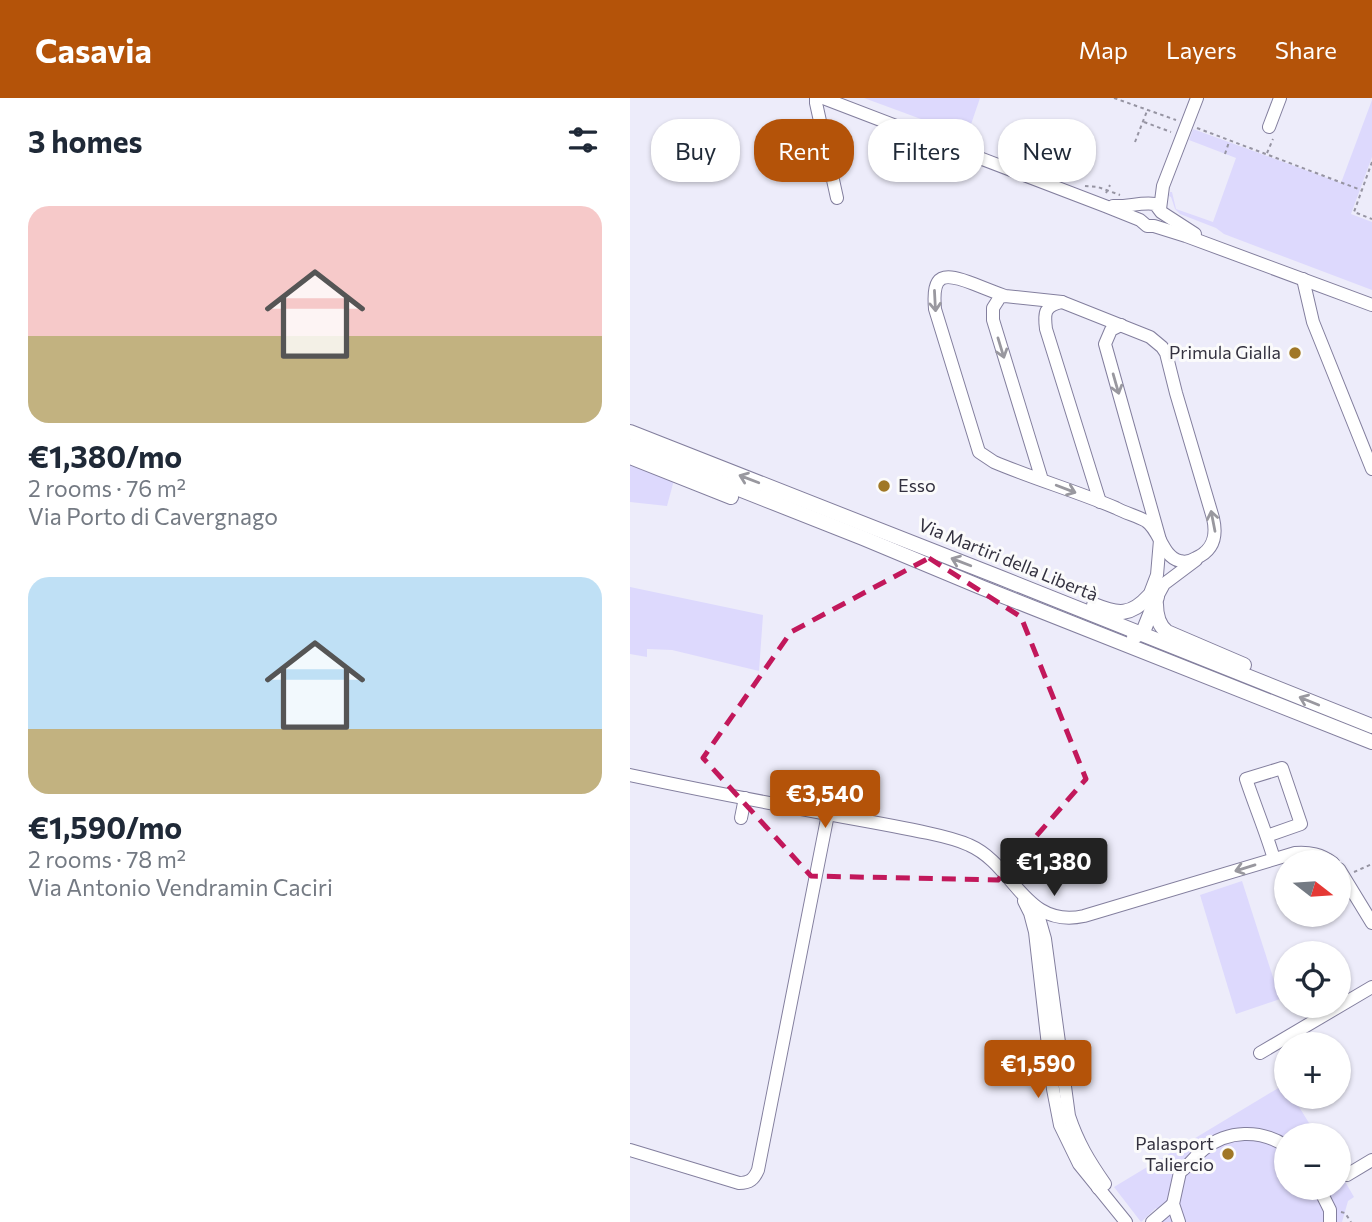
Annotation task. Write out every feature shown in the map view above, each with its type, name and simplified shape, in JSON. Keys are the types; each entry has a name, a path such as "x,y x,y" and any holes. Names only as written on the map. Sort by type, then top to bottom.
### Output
{"main road":[{"name":"Via Martiri della Libertà","path":"630,432 1372,726"},
{"name":"Via Martiri della Libertà","path":"630,446 1372,742"},
{"name":"Via Martiri della Libertà","path":"630,457 814,529 914,560"},
{"path":"999,577 1047,586 1117,612 1135,608 1153,597"},
{"path":"989,590 1048,607 1126,637 1139,634"},
{"path":"1153,597 1139,634 1142,642 1241,684 1250,693"},
{"path":"1153,597 1158,619 1167,632 1249,667 1273,686"}],"street":[{"path":"816,98 837,198"},
{"path":"823,98 1106,196 1127,207 1154,207 1214,246"},
{"path":"1140,220 1139,211 1154,207 1161,197 1197,98"},
{"path":"1269,127 1280,98"},
{"path":"1106,196 1144,225 1214,246 1372,305"},
{"path":"1154,207 1161,219 1154,226"},
{"path":"1153,597 1168,581 1202,555 1209,549 1216,530 1166,353 1162,347 1150,337 1062,302 1005,296 957,277 946,276 940,279 933,294 935,309 979,452 994,462 1146,521 1177,560 1189,561 1202,555"},
{"path":"1303,279 1313,322 1372,469"},
{"path":"1005,296 996,301 993,320 1042,480"},
{"path":"1062,302 1052,304 1048,308 1046,329 1100,502"},
{"path":"1121,325 1108,333 1105,344 1160,540 1153,597"},
{"path":"1158,568 1167,570 1168,581"},
{"path":"1036,944 1044,932 1075,918 1274,859 1246,779 1282,768 1301,824 1267,836"},
{"path":"630,775 905,828 965,843 987,855 1027,899 1054,917 1075,918"},
{"path":"741,818 745,798"},
{"path":"630,1150 739,1183 751,1181 755,1176 828,814"},
{"path":"1351,888 1372,923"},
{"path":"1027,899 1044,932 1069,1116 1086,1157 1105,1184 1098,1188"},
{"path":"1027,899 1035,932 1053,1089 1060,1125 1079,1164 1126,1222"},
{"path":"1302,1032 1372,987"},
{"path":"1260,1053 1274,1047"},
{"path":"1178,1222 1173,1204 1180,1171 1189,1166 1202,1151 1230,1135 1249,1134 1274,1140"},
{"path":"1351,1173 1372,1160"},
{"path":"1325,1200 1330,1210 1331,1222"},
{"path":"1152,1222 1173,1204"}],"path":[{"path":"1114,98 1181,122"},
{"path":"1135,142 1147,110"},
{"path":"1143,122 1172,133"},
{"path":"1192,127 1362,190"},
{"path":"1225,154 1230,140"},
{"path":"1372,162 1354,212 1372,219"},
{"path":"1106,196 1110,185"},
{"path":"1082,186 1098,187 1106,196"},
{"path":"1106,196 1120,195"},
{"path":"1351,869 1372,864"}],"highlighted area":[{"path":"929,558 1021,617 1086,779 998,880 811,876 703,758 791,632"}],"shaded area":[{"path":"864,98 980,98 973,119 921,119"},
{"path":"1372,100 1372,157 1351,214 1372,222 1372,290 1224,234 1216,228 1180,214 1175,209 1170,192 1176,209 1213,222 1236,158 1189,140 1193,129 1341,183"},
{"path":"630,463 674,480 667,506 630,502"},
{"path":"630,587 763,615 759,671 672,650 647,649 647,657 630,654"},
{"path":"1242,881 1274,980 1274,1001 1236,1014 1200,895"},
{"name":"Palasport Taliercio","path":"1274,1091 1274,1109 1300,1109 1309,1123 1274,1123 1274,1200 1350,1200 1342,1222 1162,1222 1165,1219 1156,1208 1141,1222 1114,1187"}],"place":[{"name":"Primula Gialla","path":"1295,353"},
{"name":"Esso","path":"884,486"},
{"name":"Palasport Taliercio","path":"1228,1154"}]}
